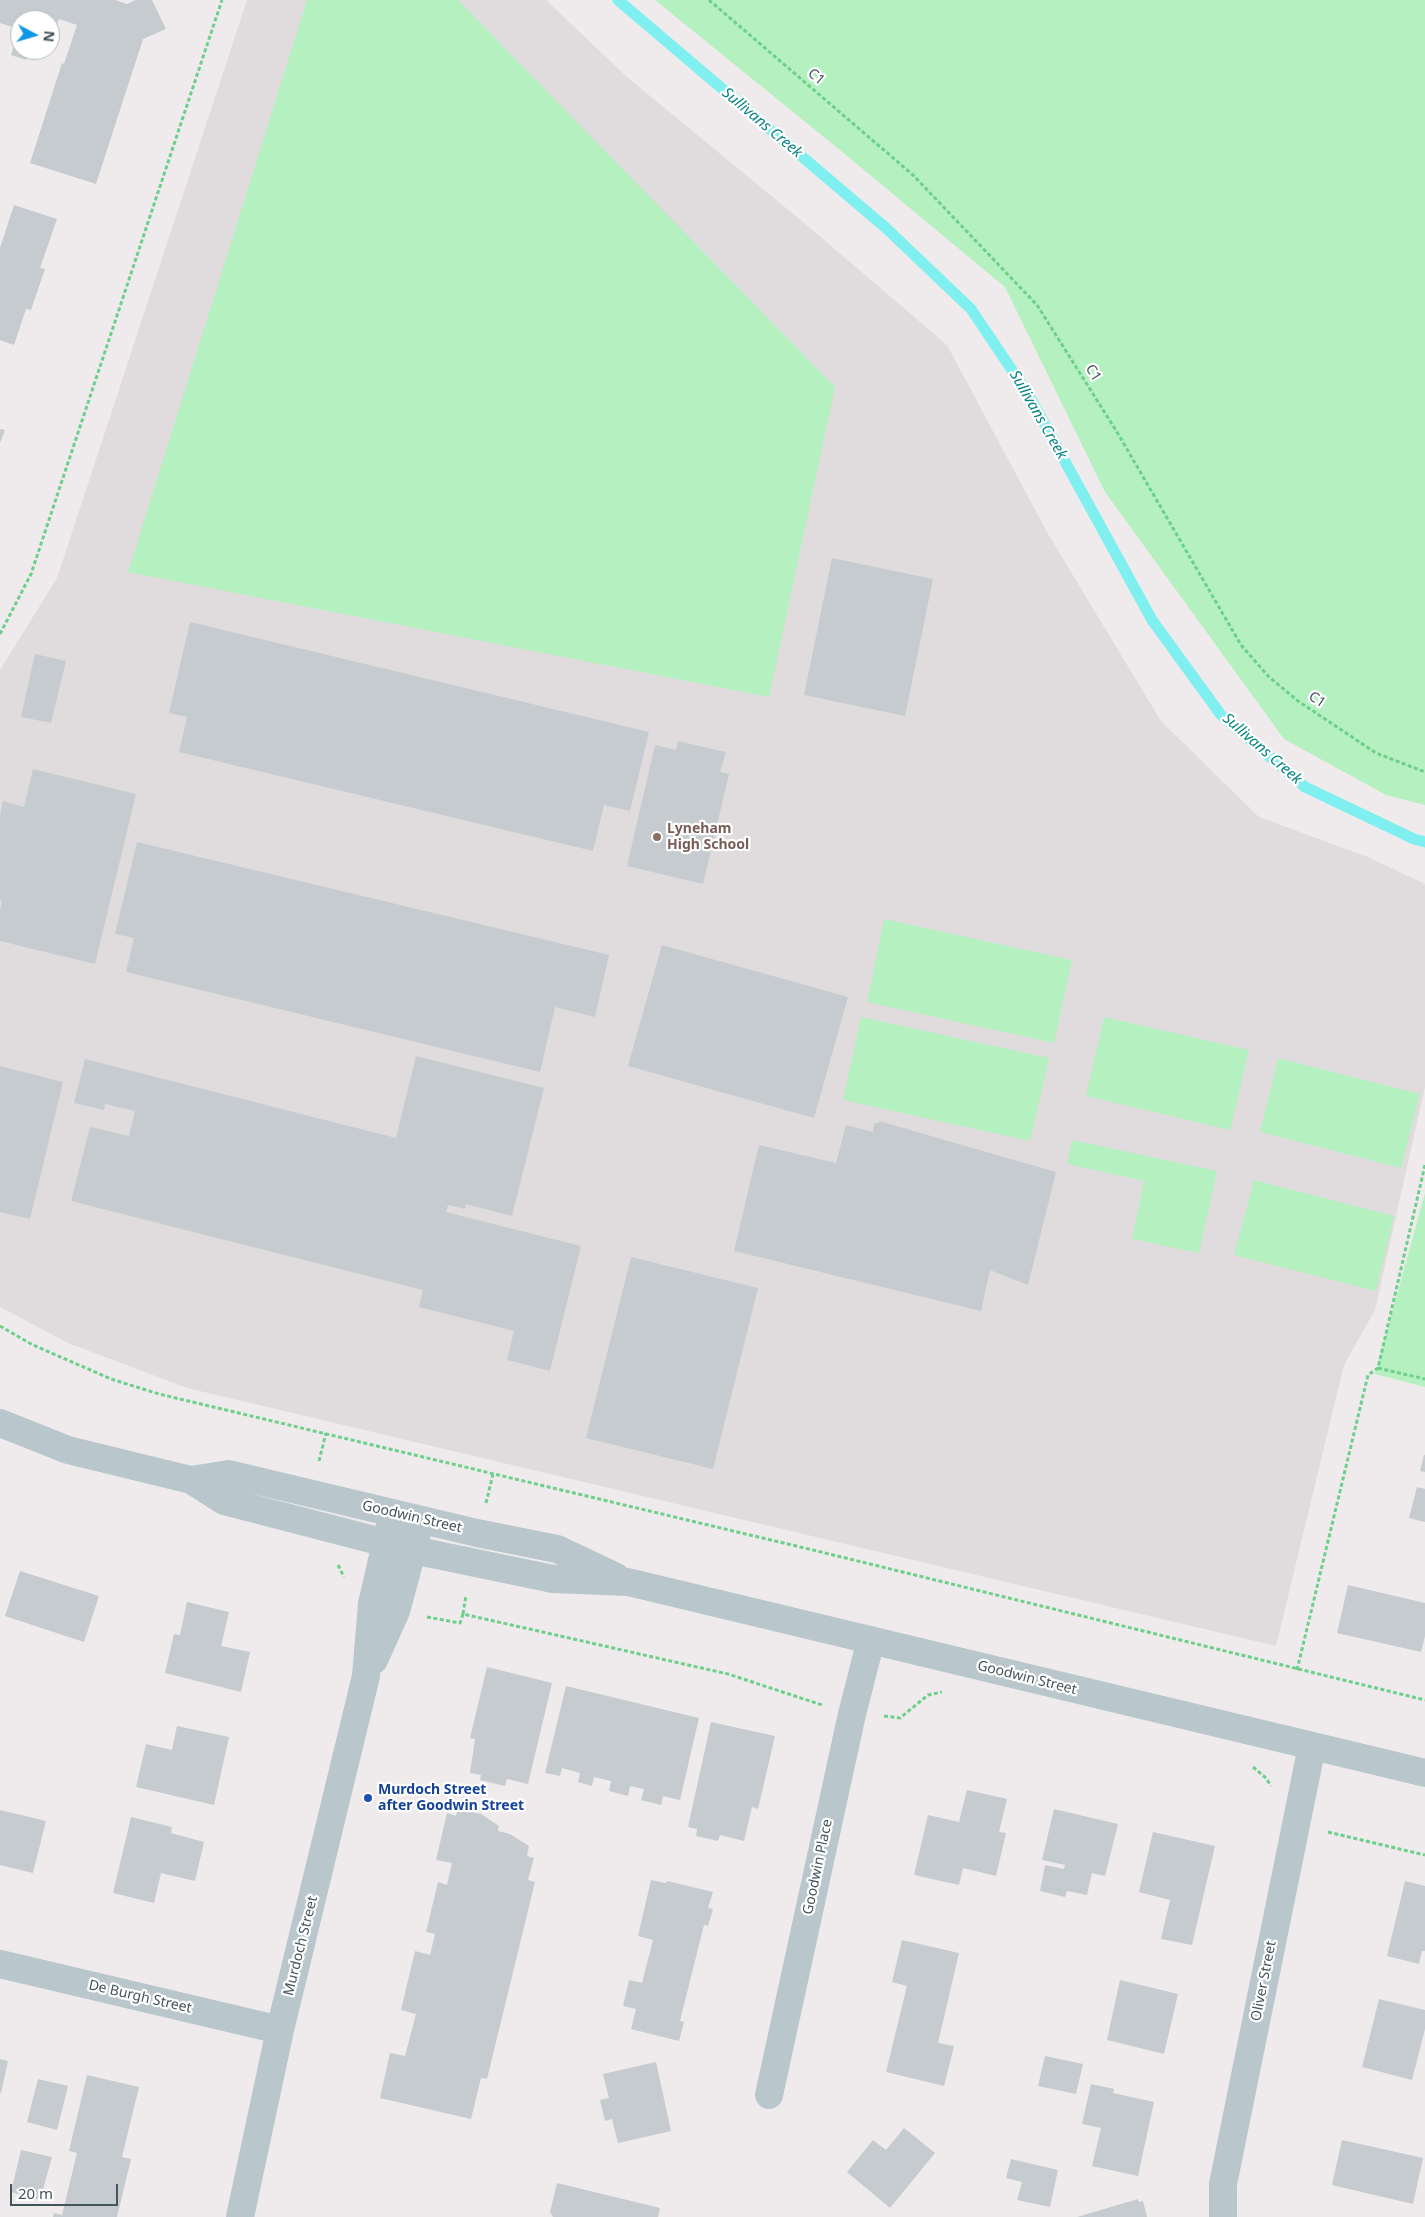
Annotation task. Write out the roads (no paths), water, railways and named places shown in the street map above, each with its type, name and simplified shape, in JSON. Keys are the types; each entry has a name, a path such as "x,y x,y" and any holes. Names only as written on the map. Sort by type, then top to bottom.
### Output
{"street":[{"name":"Goodwin Street","path":"0,1423 68,1450 191,1480 224,1501 413,1550 553,1579 628,1582 1425,1773"},
{"name":"Goodwin Street","path":"191,1480 229,1474 420,1520 557,1549 628,1582"},
{"name":"Murdoch Street","path":"384,1608 386,1543 393,1513"},
{"name":"Murdoch Street","path":"240,2217 280,2030 366,1676 384,1608 413,1550 420,1520"},
{"name":"Goodwin Place","path":"769,2095 852,1714 871,1640"},
{"name":"Oliver Street","path":"1223,2217 1223,2184 1312,1746"},
{"name":"De Burgh Street","path":"0,1964 280,2030"}],"waterway":[{"name":"Sullivans Creek","path":"618,0 886,228 971,309 1028,394 1152,620 1221,715 1305,787 1414,839 1425,842"}],"place":[{"name":"Lyneham High School","path":"657,837"},
{"name":"Murdoch Street after Goodwin Street","path":"368,1798"}]}
